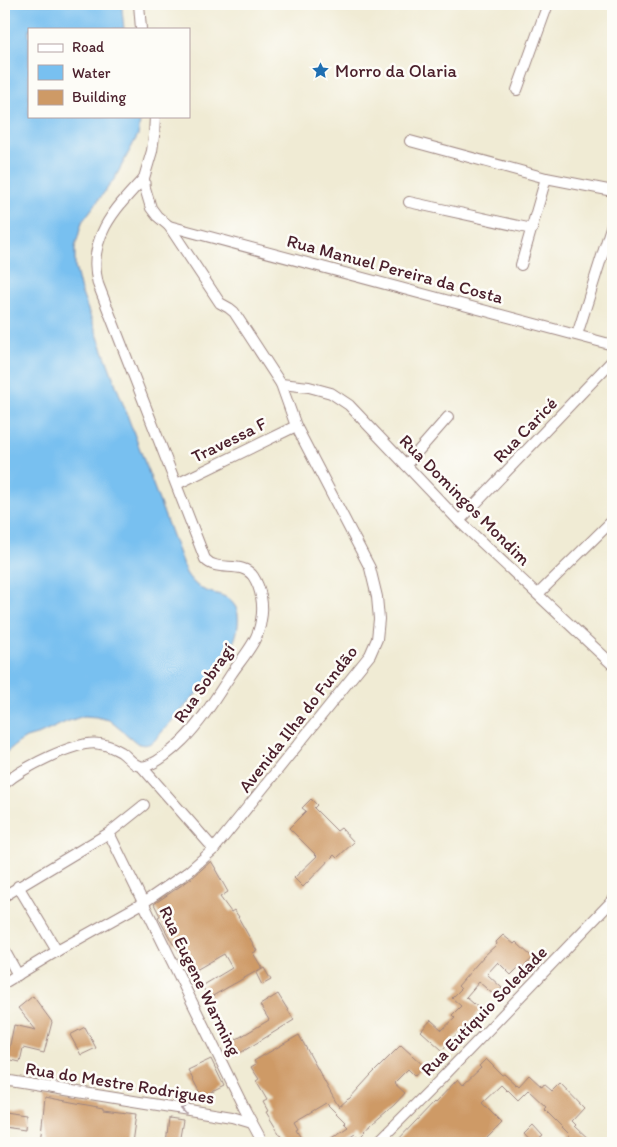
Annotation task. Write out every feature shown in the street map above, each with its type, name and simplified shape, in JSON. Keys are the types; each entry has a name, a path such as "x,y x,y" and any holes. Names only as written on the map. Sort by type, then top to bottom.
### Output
{"street":[{"path":"139,4 141,28"},
{"path":"517,90 548,4"},
{"path":"155,118 152,151 144,178 118,206 105,225 98,246 95,272 98,284 177,484"},
{"path":"410,140 546,178 613,192"},
{"name":"Avenida Ilha do Fundão","path":"4,983 143,903 188,872 214,849 370,655 377,639 380,619 378,597 370,568 296,426 281,384 234,312 220,303 169,226 151,208 144,178"},
{"path":"521,265 546,178"},
{"path":"409,202 532,228"},
{"path":"576,335 613,220"},
{"name":"Rua Manuel Pereira da Costa","path":"169,226 613,344"},
{"name":"Rua Caricé","path":"459,521 613,360"},
{"name":"Rua Domingos Mondim","path":"281,384 309,387 331,393 349,405 459,521 613,665"},
{"path":"406,465 448,417"},
{"name":"Travessa F","path":"177,484 296,426"},
{"name":"Rua Sobragí","path":"142,767 149,766 166,755 183,740 208,710 255,638 261,621 262,601 254,578 244,569 211,565 205,560 177,484"},
{"path":"538,594 613,521"},
{"path":"4,784 43,759 82,744 98,743 111,746 131,762 142,767 214,849"},
{"path":"4,896 109,833 144,804"},
{"name":"Rua Eugene Warming","path":"109,833 263,1143"},
{"path":"18,886 57,951"},
{"name":"Rua Eutíquio Soledade","path":"377,1143 613,900"},
{"path":"4,950 18,975"},
{"name":"Rua do Mestre Rodrigues","path":"4,1080 232,1117 252,1123"},
{"name":"Rua do Mestre Rodrigues","path":"232,1117 244,1108"}],"water":[{"path":"4,4 123,4 124,28 28,28 28,118 141,118 138,135 115,178 82,222 75,248 75,266 81,291 186,573 202,589 228,598 237,610 238,624 235,639 216,669 154,741 142,745 109,720 84,716 26,738 4,754"}],"building":[{"path":"311,799 317,805 314,808 337,831 341,828 354,842 337,858 334,855 303,887 294,878 317,856 289,828 306,811 302,808"},
{"path":"211,861 228,892 220,897 231,912 234,910 239,917 257,951 253,953 262,968 209,998 202,986 232,968 224,954 196,970 188,957 184,959 175,944 173,944 158,917 160,916 154,904 192,878"},
{"path":"503,935 514,944 516,942 533,958 523,967 521,965 511,975 498,962 487,974 502,988 495,996 479,982 466,997 481,1010 442,1050 421,1031 431,1020 442,1030 455,1018 452,1015 461,1006 452,998 461,989 458,986"},
{"path":"264,968 271,980 262,985 256,973"},
{"path":"278,994 294,1020 237,1055 230,1043 269,1020 260,1005"},
{"path":"33,996 52,1022 44,1053 23,1048 20,1062 7,1059 14,1025 36,1030 18,1008"},
{"path":"85,1027 96,1048 81,1055 70,1035"},
{"path":"299,1035 339,1107 401,1045 424,1066 415,1076 408,1069 394,1083 405,1093 365,1130 359,1138 355,1134 341,1143 324,1143 348,1127 326,1103 294,1122 298,1129 296,1130 304,1143 285,1143 266,1112 268,1111 263,1102 267,1100 256,1081 259,1079 251,1067 256,1064 254,1061"},
{"path":"211,1059 224,1086 202,1097 188,1070"},
{"path":"486,1059 502,1075 504,1074 519,1086 529,1075 542,1087 544,1084 552,1091 560,1083 584,1108 572,1121 593,1143 561,1143 570,1135 544,1109 546,1107 528,1090 518,1100 501,1085 482,1103 502,1123 482,1143 395,1143 458,1079 463,1085 481,1068 479,1066"},
{"path":"45,1097 103,1108 103,1110 136,1114 132,1143 40,1143"},
{"path":"4,1112 26,1115 25,1130 4,1127"},
{"path":"169,1118 183,1120 179,1143 166,1143"},
{"path":"533,1125 543,1136 532,1143 524,1134"}],"place":[{"name":"Morro da Olaria","path":"321,71"}]}
